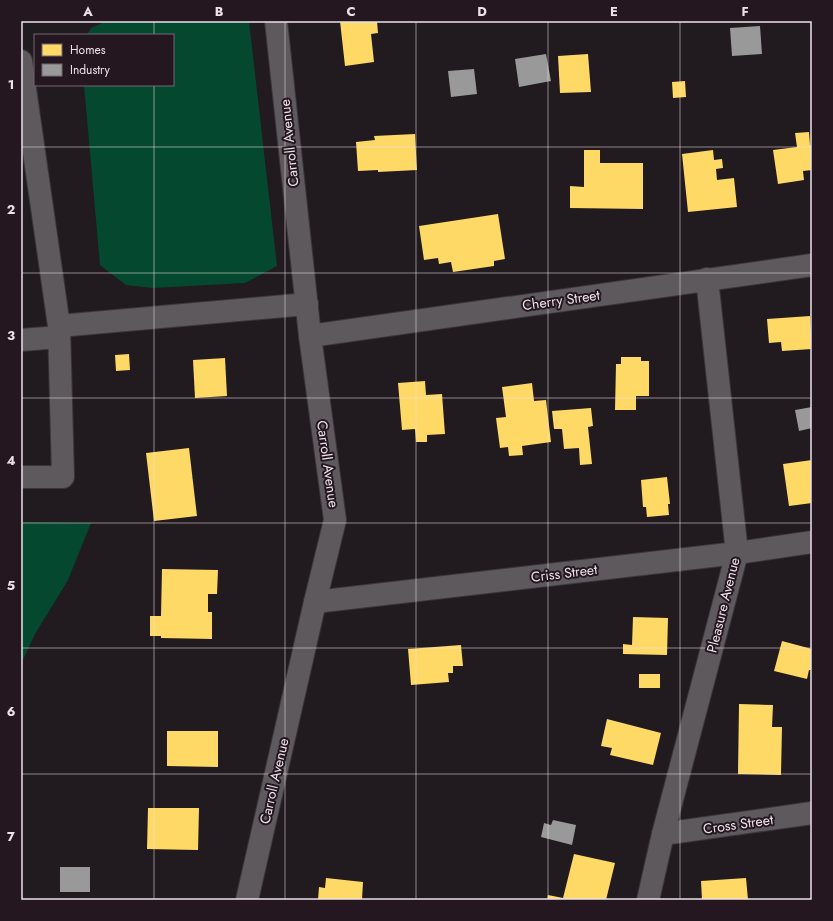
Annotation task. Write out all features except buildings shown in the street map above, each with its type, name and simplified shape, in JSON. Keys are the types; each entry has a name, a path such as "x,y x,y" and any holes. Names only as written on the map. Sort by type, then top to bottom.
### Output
{"street":[{"name":"Carroll Avenue","path":"247,900 315,602 336,520 310,336 276,21"},
{"path":"21,60 59,332 63,477 21,477"},
{"name":"Cherry Street","path":"310,336 812,265"},
{"name":"Pleasure Avenue","path":"648,900 663,834 737,554 707,279"},
{"path":"21,340 59,332 307,304"},
{"name":"Criss Street","path":"315,602 737,554 812,542"},
{"name":"Cross Street","path":"663,834 812,813"}],"green space":[{"path":"107,21 249,21 277,266 245,283 153,288 126,285 100,265 84,86 174,86 174,34 88,34 91,28"},
{"path":"21,522 91,523 68,580 35,634 21,664"}]}
